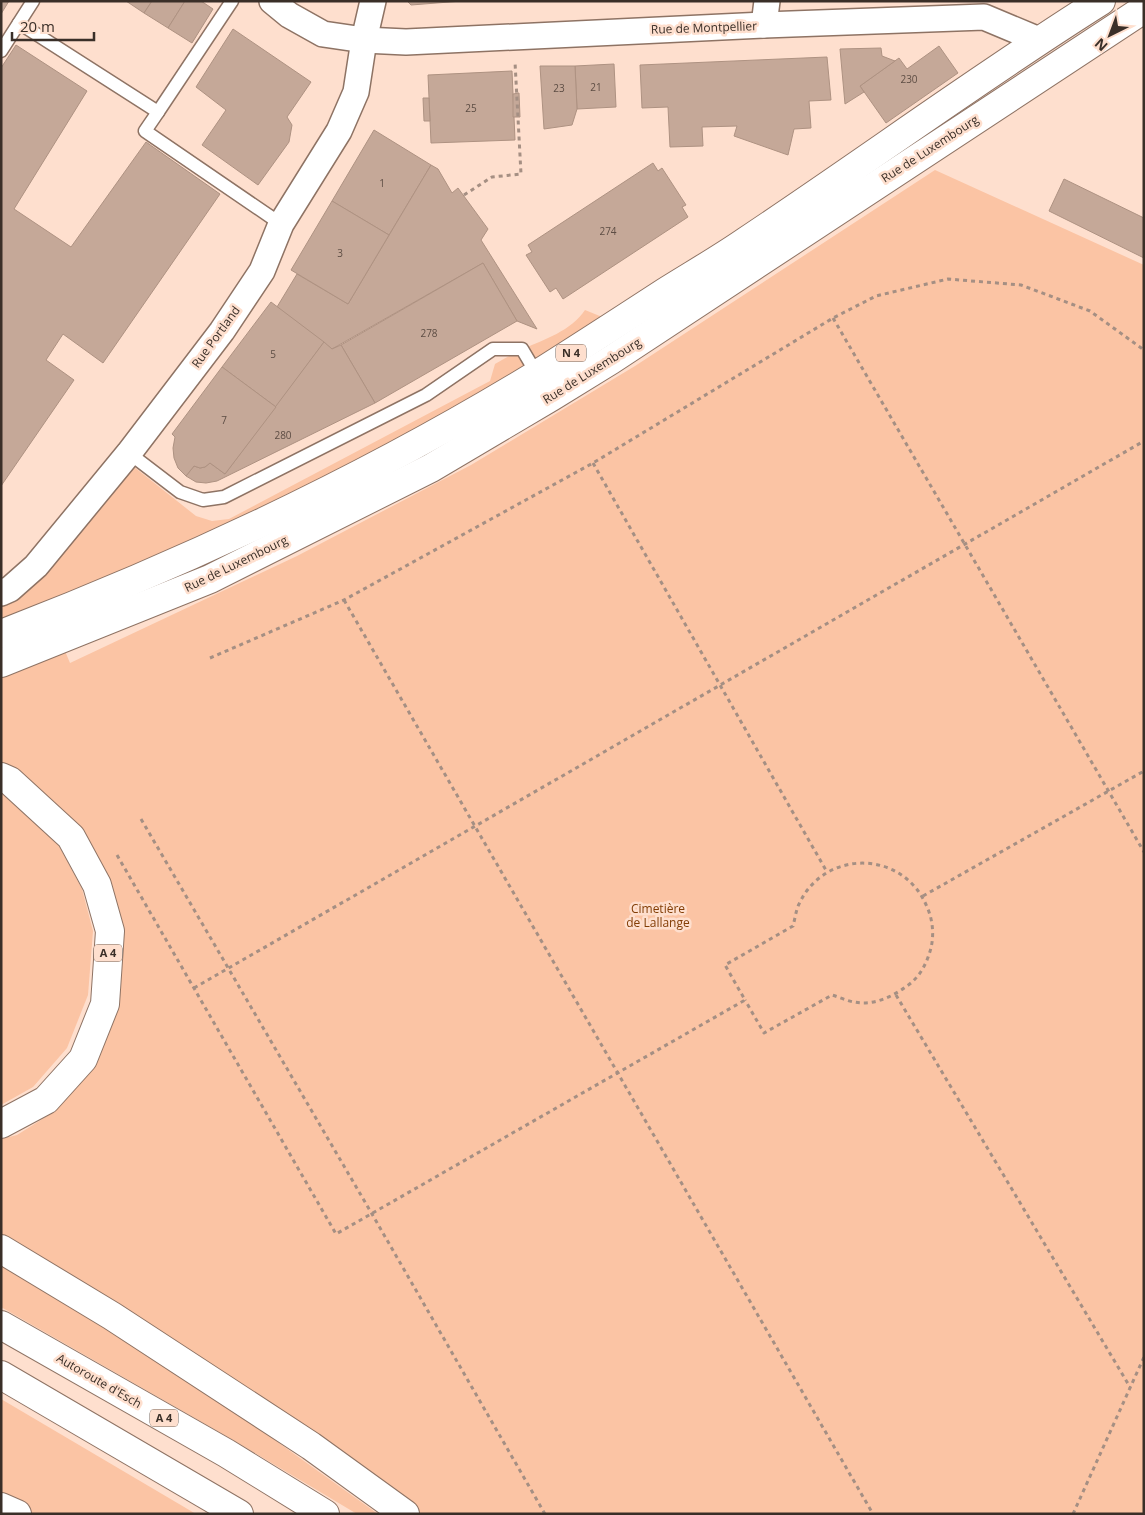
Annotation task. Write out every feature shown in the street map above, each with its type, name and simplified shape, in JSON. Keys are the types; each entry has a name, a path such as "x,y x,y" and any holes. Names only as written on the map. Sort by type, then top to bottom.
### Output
{"main road":[{"name":"N 4","path":"1,634 49,616 198,552 431,437 536,375 743,243 1040,40 1101,1"},
{"name":"Rue de Luxembourg","path":"1,663 210,579 431,468 619,355 1144,9"},
{"path":"1019,91 1040,40"},
{"path":"60,640 108,605 202,564 256,525"},
{"name":"A 4","path":"1,777 10,781 71,837 97,885 110,931 105,1004 83,1059 46,1100 1,1124"},
{"path":"1,1249 129,1327 311,1446 405,1514"},
{"name":"Autoroute d'Esch","path":"1,1325 226,1453 324,1514"},
{"path":"1,1375 239,1514"},
{"path":"1,1506 17,1514"}],"street":[{"name":"Rue de Montpellier","path":"272,1 289,16 324,34 364,40 406,42 514,36 766,13 984,17 1040,40"},
{"name":"Rue Portland","path":"1,593 10,588 36,566 129,453 222,331 262,271 281,224 339,131 356,92 364,40 373,1"}],"lane":[{"path":"1,51 33,1"},
{"path":"232,1 146,131 281,224"},
{"path":"19,23 158,112"},
{"path":"129,453 180,492 203,500 224,497 426,395 493,349 522,350 551,397"}],"path":[{"path":"464,195 492,177 521,174 514,36"},
{"path":"210,658 344,600 593,463 833,318 876,296 948,279 1021,285 1090,311 1144,350"},
{"path":"833,318 1144,852"},
{"path":"194,988 1144,441"},
{"path":"593,463 827,872"},
{"path":"344,600 873,1514"},
{"path":"923,896 1144,771"},
{"path":"141,818 545,1514"},
{"path":"117,855 336,1234 745,1000"},
{"path":"869,862 890,868 908,879 923,896 931,917 933,940 927,962 914,981 896,995 875,1002 854,1002 832,995 764,1034 724,965 793,926 798,904 810,886 827,872 847,864 869,862"},
{"path":"896,995 1130,1387"},
{"path":"1073,1514 1144,1357"}],"green space":[{"name":"Cimetière de Lallange","path":"935,170 1144,265 1144,1511 1142,1514 415,1514 1,1241 1,1139 17,1135 52,1113 92,1067 116,1008 82,830 21,771 1,762 1,674 65,651 70,663 297,556 471,465 635,366"},
{"path":"585,310 617,323 536,375 1,634 1,593 124,459 196,516 212,521 229,519 490,381 495,364 565,329"},
{"path":"1,793 58,844 82,889 93,931 88,995 67,1048 33,1087 1,1105"},
{"path":"1,1264 106,1327 258,1428 378,1514 357,1514 233,1440 1,1307"},
{"path":"1,1399 196,1514 32,1514 1,1500"}],"building":[{"path":"1,1 9,1 1,14"},
{"path":"126,1 152,1 144,13"},
{"path":"152,1 185,1 168,28 144,13"},
{"path":"185,1 201,1 213,9 192,43 168,28"},
{"path":"407,1 462,1 411,5"},
{"path":"233,29 311,82 287,117 292,125 289,142 258,185 202,145 226,110 196,87"},
{"path":"16,45 87,91 14,209 71,247 146,142 220,194 103,363 63,334 46,360 74,380 1,486 1,68"},
{"path":"939,46 958,73 886,123 860,86 899,58 907,69"},
{"path":"881,48 882,56 895,61 860,86 864,92 845,104 840,49"},
{"path":"827,57 831,100 809,101 811,128 794,129 788,155 734,136 737,126 702,127 703,146 670,147 668,107 642,108 640,65"},
{"path":"614,64 616,107 577,109 575,66"},
{"path":"540,66 575,66 577,109 572,125 544,129"},
{"path":"512,71 515,140 431,143 428,75"},
{"path":"519,93 520,117 513,117 513,94"},
{"path":"423,98 429,98 430,121 424,121"},
{"path":"374,130 431,165 389,235 332,201"},
{"path":"653,163 658,171 662,168 686,205 682,207 688,217 563,299 556,288 550,292 526,255 532,252 528,245"},
{"path":"431,165 438,169 452,193 458,188 488,229 481,240 537,329 517,321 483,263 332,349 277,307 297,274 348,304"},
{"path":"1064,179 1144,218 1144,258 1049,211"},
{"path":"332,201 389,235 348,304 291,270"},
{"path":"483,263 517,321 375,403 341,345"},
{"path":"271,302 324,342 276,407 222,367"},
{"path":"324,342 332,349 341,345 375,403 217,481 196,482 186,476 194,466 200,468 210,463 225,474"},
{"path":"222,367 276,407 225,474 210,463 200,468 194,466 186,476 178,468 174,458 175,437 172,434"}]}
